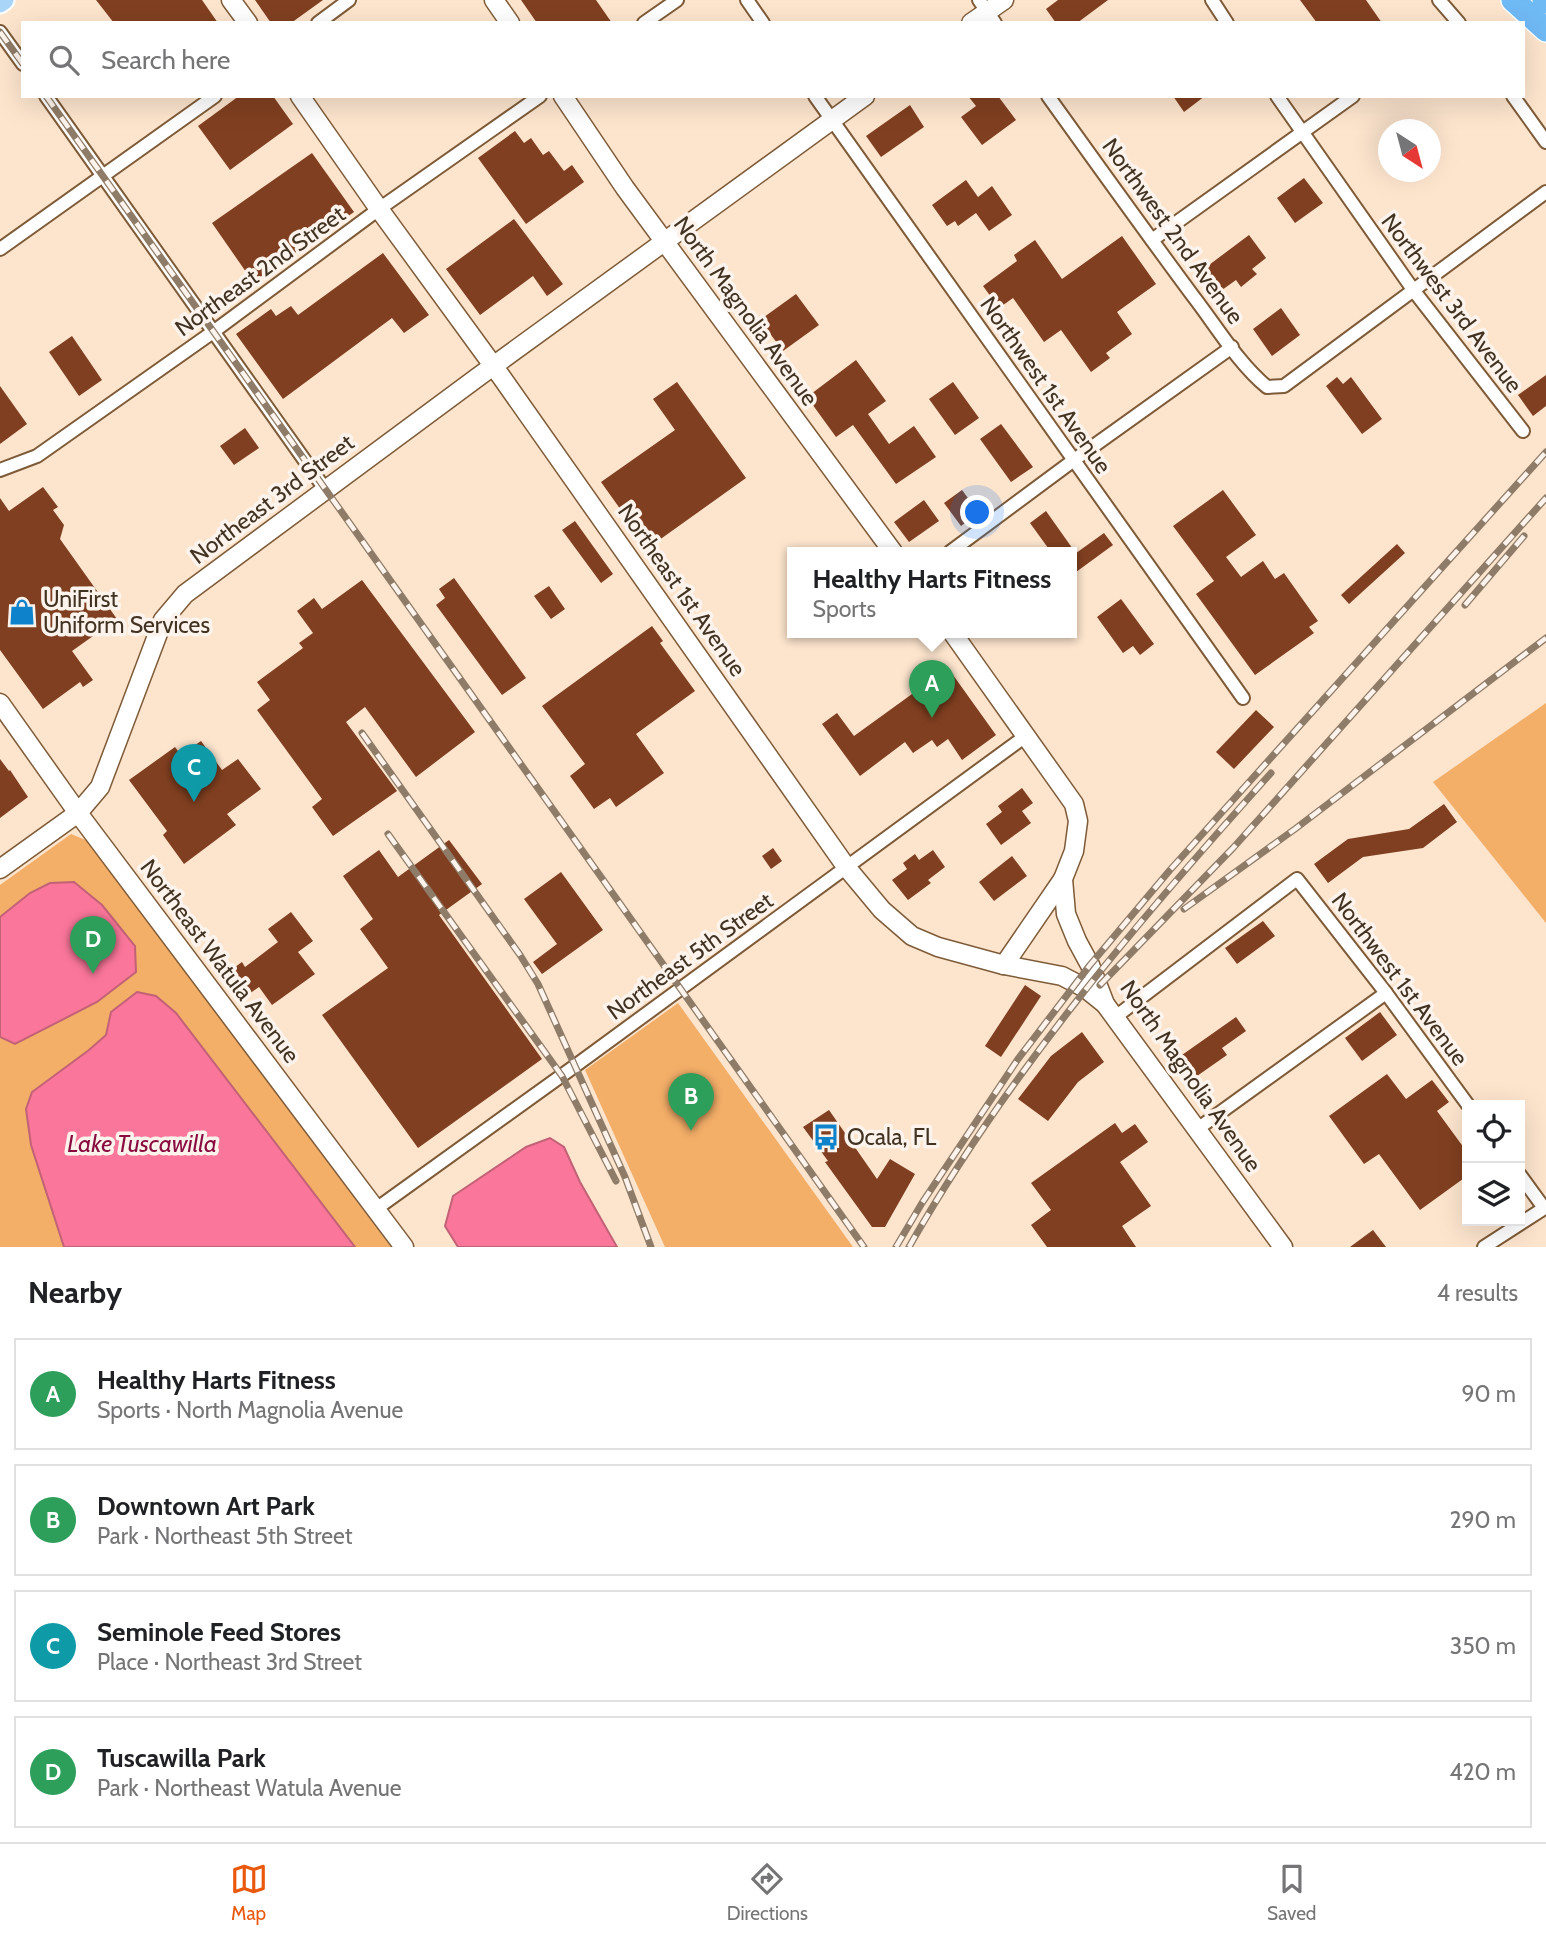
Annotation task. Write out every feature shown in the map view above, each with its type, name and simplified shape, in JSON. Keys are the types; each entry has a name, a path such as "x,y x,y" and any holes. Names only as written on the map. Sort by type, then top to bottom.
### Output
{"highway":[{"path":"1513,0 1546,30"}],"main road":[{"path":"0,4 5,0"},
{"path":"231,0 247,21"},
{"path":"494,0 509,21"},
{"path":"987,12 1004,0"},
{"name":"Northeast 1st Avenue","path":"301,98 494,366 847,868 883,911 912,936 938,947 1004,965 1062,976 1076,982 1110,1011"},
{"name":"North Magnolia Avenue","path":"564,98 625,188 889,547"},
{"name":"Northeast 3rd Street","path":"0,869 78,813 100,787 163,620 185,594 861,98"},
{"name":"North Magnolia Avenue","path":"956,638 1074,804 1077,821 1074,851 1063,879 1066,914 1110,1011 1283,1247"},
{"name":"Northeast Watula Avenue","path":"0,703 78,813 404,1247"},
{"path":"1004,965 1063,879"}],"street":[{"path":"321,21 349,0"},
{"path":"647,21 677,0"},
{"path":"747,0 762,21"},
{"path":"1212,0 1226,21"},
{"path":"1440,0 1457,21"},
{"path":"0,32 21,61"},
{"path":"47,98 325,489"},
{"path":"0,249 212,98"},
{"name":"Northeast 2nd Street","path":"0,470 37,456 537,98"},
{"name":"Northwest 1st Avenue","path":"816,98 1243,698"},
{"name":"Northwest 2nd Avenue","path":"1049,98 1232,347 1254,376 1267,387 1284,386 1414,291"},
{"name":"Northwest 3rd Avenue","path":"1278,98 1414,291 1523,431"},
{"path":"1152,240 1350,98"},
{"path":"1514,98 1546,142"},
{"path":"1414,291 1546,192"},
{"path":"957,547 1232,347"},
{"name":"Northeast 5th Street","path":"376,1209 1027,736"},
{"name":"Northwest 1st Avenue","path":"1110,1011 1297,879 1386,993 1464,1100"},
{"path":"1196,1130 1386,993"},
{"path":"1484,1247 1545,1207 1525,1181"}],"shaded area":[{"path":"1546,703 1546,923 1433,782"},
{"path":"71,834 88,841 391,1247 0,1247 0,885"},
{"path":"678,1003 853,1247 665,1247 585,1070"}],"water":[{"path":"74,882 102,905 135,946 136,972 97,1002 15,1044 0,1037 0,917 30,893 50,883"},
{"name":"Lake Tuscawilla","path":"137,992 156,996 176,1013 355,1247 64,1247 31,1145 26,1109 32,1092 106,1035 111,1012"},
{"path":"550,1138 564,1147 580,1182 617,1247 458,1247 445,1226 453,1196 526,1147"}],"building":[{"path":"96,0 202,0 217,21 112,21"},
{"path":"255,0 323,0 294,21 270,21"},
{"path":"521,0 596,0 611,21 536,21"},
{"path":"1058,0 1108,0 1080,21 1055,21 1046,9"},
{"path":"1300,0 1366,0 1381,21 1316,21"},
{"path":"236,98 274,98 293,124 230,170 198,126"},
{"path":"970,98 1000,98 1016,120 982,145 961,117 976,106"},
{"path":"1174,98 1202,98 1184,112"},
{"path":"910,105 924,127 881,157 866,136"},
{"path":"515,131 524,143 531,138 543,155 549,151 564,171 572,165 584,182 526,224 478,158"},
{"path":"312,153 354,212 253,282 212,223"},
{"path":"1304,178 1323,203 1295,223 1277,198"},
{"path":"966,180 978,197 992,186 1012,215 989,231 976,213 958,226 955,221 947,226 932,205"},
{"path":"514,219 563,284 547,296 533,276 480,315 446,269"},
{"path":"1249,235 1266,258 1252,269 1257,274 1241,287 1236,280 1222,290 1205,268"},
{"path":"1122,236 1156,284 1117,312 1132,334 1106,353 1110,358 1091,372 1061,330 1044,342 1013,298 999,308 983,286 1017,261 1014,255 1035,240 1062,279"},
{"path":"383,253 429,315 404,333 392,318 283,399 236,334 271,309 276,316 291,306 298,315"},
{"path":"796,294 819,325 783,351 760,320"},
{"path":"1281,308 1300,335 1272,356 1253,329"},
{"path":"72,336 102,380 79,396 49,352"},
{"path":"856,360 886,401 868,414 889,444 914,426 936,457 896,484 853,425 836,437 807,397"},
{"path":"1546,375 1546,406 1533,416 1518,395"},
{"path":"1337,377 1343,384 1351,377 1382,419 1362,434 1326,386"},
{"path":"677,382 746,478 648,548 601,482 675,430 653,399"},
{"path":"953,382 979,418 955,435 929,399"},
{"path":"0,386 27,424 0,444"},
{"path":"1001,424 1033,467 1011,482 980,439"},
{"path":"245,428 259,448 234,465 220,446"},
{"path":"43,487 58,507 53,510 64,525 60,539 117,619 72,651 93,680 83,687 80,682 43,709 0,650 0,498 9,511"},
{"path":"962,490 979,513 961,526 944,503"},
{"path":"1223,490 1256,535 1226,557 1241,577 1263,561 1275,579 1284,573 1318,621 1309,627 1314,633 1255,675 1196,594 1214,581 1173,526"},
{"path":"924,500 939,521 909,542 894,522"},
{"path":"1046,511 1071,547 1047,547 1030,523"},
{"path":"575,521 613,574 601,583 562,530"},
{"path":"1104,533 1113,545 1077,571 1077,552"},
{"path":"1397,544 1405,553 1349,604 1341,595"},
{"path":"454,578 526,678 502,695 436,605 445,598 439,589"},
{"path":"362,580 475,732 416,777 365,707 346,722 397,791 333,836 312,807 322,799 257,710 270,700 257,682 303,648 299,643 313,633 297,611 314,598 322,609"},
{"path":"549,586 565,609 551,619 534,596"},
{"path":"1121,599 1154,644 1140,655 1133,646 1123,653 1097,617"},
{"path":"652,626 663,641 660,643 695,691 636,734 664,773 616,807 610,798 594,809 570,776 585,764 542,706"},
{"path":"948,668 996,735 962,760 948,739 937,747 932,740 913,753 905,742 860,776 822,724 837,713 854,736"},
{"path":"1256,710 1274,727 1234,769 1216,752"},
{"path":"201,741 222,770 238,759 261,789 227,814 236,825 184,864 163,835 167,831 129,780 175,747 181,755"},
{"path":"0,759 28,797 0,818"},
{"path":"1022,788 1033,803 1022,811 1031,823 1001,845 986,824 1002,812 998,806"},
{"path":"1444,804 1457,822 1423,848 1363,857 1328,883 1314,864 1348,839 1409,829"},
{"path":"449,840 482,884 439,915 542,1059 418,1148 322,1015 388,968 360,929 373,919 343,876 379,850 398,877"},
{"path":"773,848 782,861 771,869 762,856"},
{"path":"933,850 945,867 928,880 931,883 908,900 892,880 907,869 903,863 915,854 919,860"},
{"path":"1012,856 1027,876 994,901 979,882"},
{"path":"561,872 603,930 542,974 533,962 557,944 524,899"},
{"path":"291,912 313,941 298,952 315,974 272,1005 259,987 249,994 231,970 242,962 245,967 278,942 268,929"},
{"path":"1263,921 1275,936 1237,964 1225,948"},
{"path":"1025,985 1041,996 1001,1057 985,1046"},
{"path":"1380,1012 1397,1035 1362,1061 1345,1038"},
{"path":"1236,1017 1246,1031 1222,1048 1227,1055 1197,1076 1182,1055"},
{"path":"1082,1032 1104,1062 1078,1082 1048,1121 1018,1099 1051,1056"},
{"path":"1387,1074 1406,1099 1432,1080 1449,1102 1437,1111 1462,1145 1462,1180 1420,1210 1379,1154 1364,1164 1329,1116"},
{"path":"829,1110 877,1179 890,1159 915,1174 885,1227 872,1227 803,1127"},
{"path":"1115,1123 1122,1133 1135,1124 1148,1142 1120,1162 1151,1206 1122,1226 1136,1247 1047,1247 1031,1225 1051,1210 1031,1183"},
{"path":"1373,1230 1386,1247 1350,1247"}],"railway":[{"path":"0,32 21,61"},
{"path":"47,98 864,1247"},
{"path":"896,1247 922,1203 1018,1059 1090,965 1170,870 1546,452"},
{"path":"1100,985 1233,848 1546,498"},
{"path":"1465,605 1524,536"},
{"path":"1184,909 1295,829 1546,638"},
{"path":"362,733 538,984 625,1177 651,1247"},
{"path":"909,1247 989,1120 1077,1000 1172,885 1271,773"},
{"path":"388,834 562,1076 616,1181"}],"place":[{"name":"UniFirst Uniform Services","path":"22,612"},
{"name":"Healthy Harts Fitness","path":"932,718"},
{"name":"Seminole Feed Stores","path":"194,802"},
{"name":"Tuscawilla Park","path":"93,974"},
{"name":"Downtown Art Park","path":"691,1131"},
{"name":"Ocala, FL","path":"826,1137"}]}
